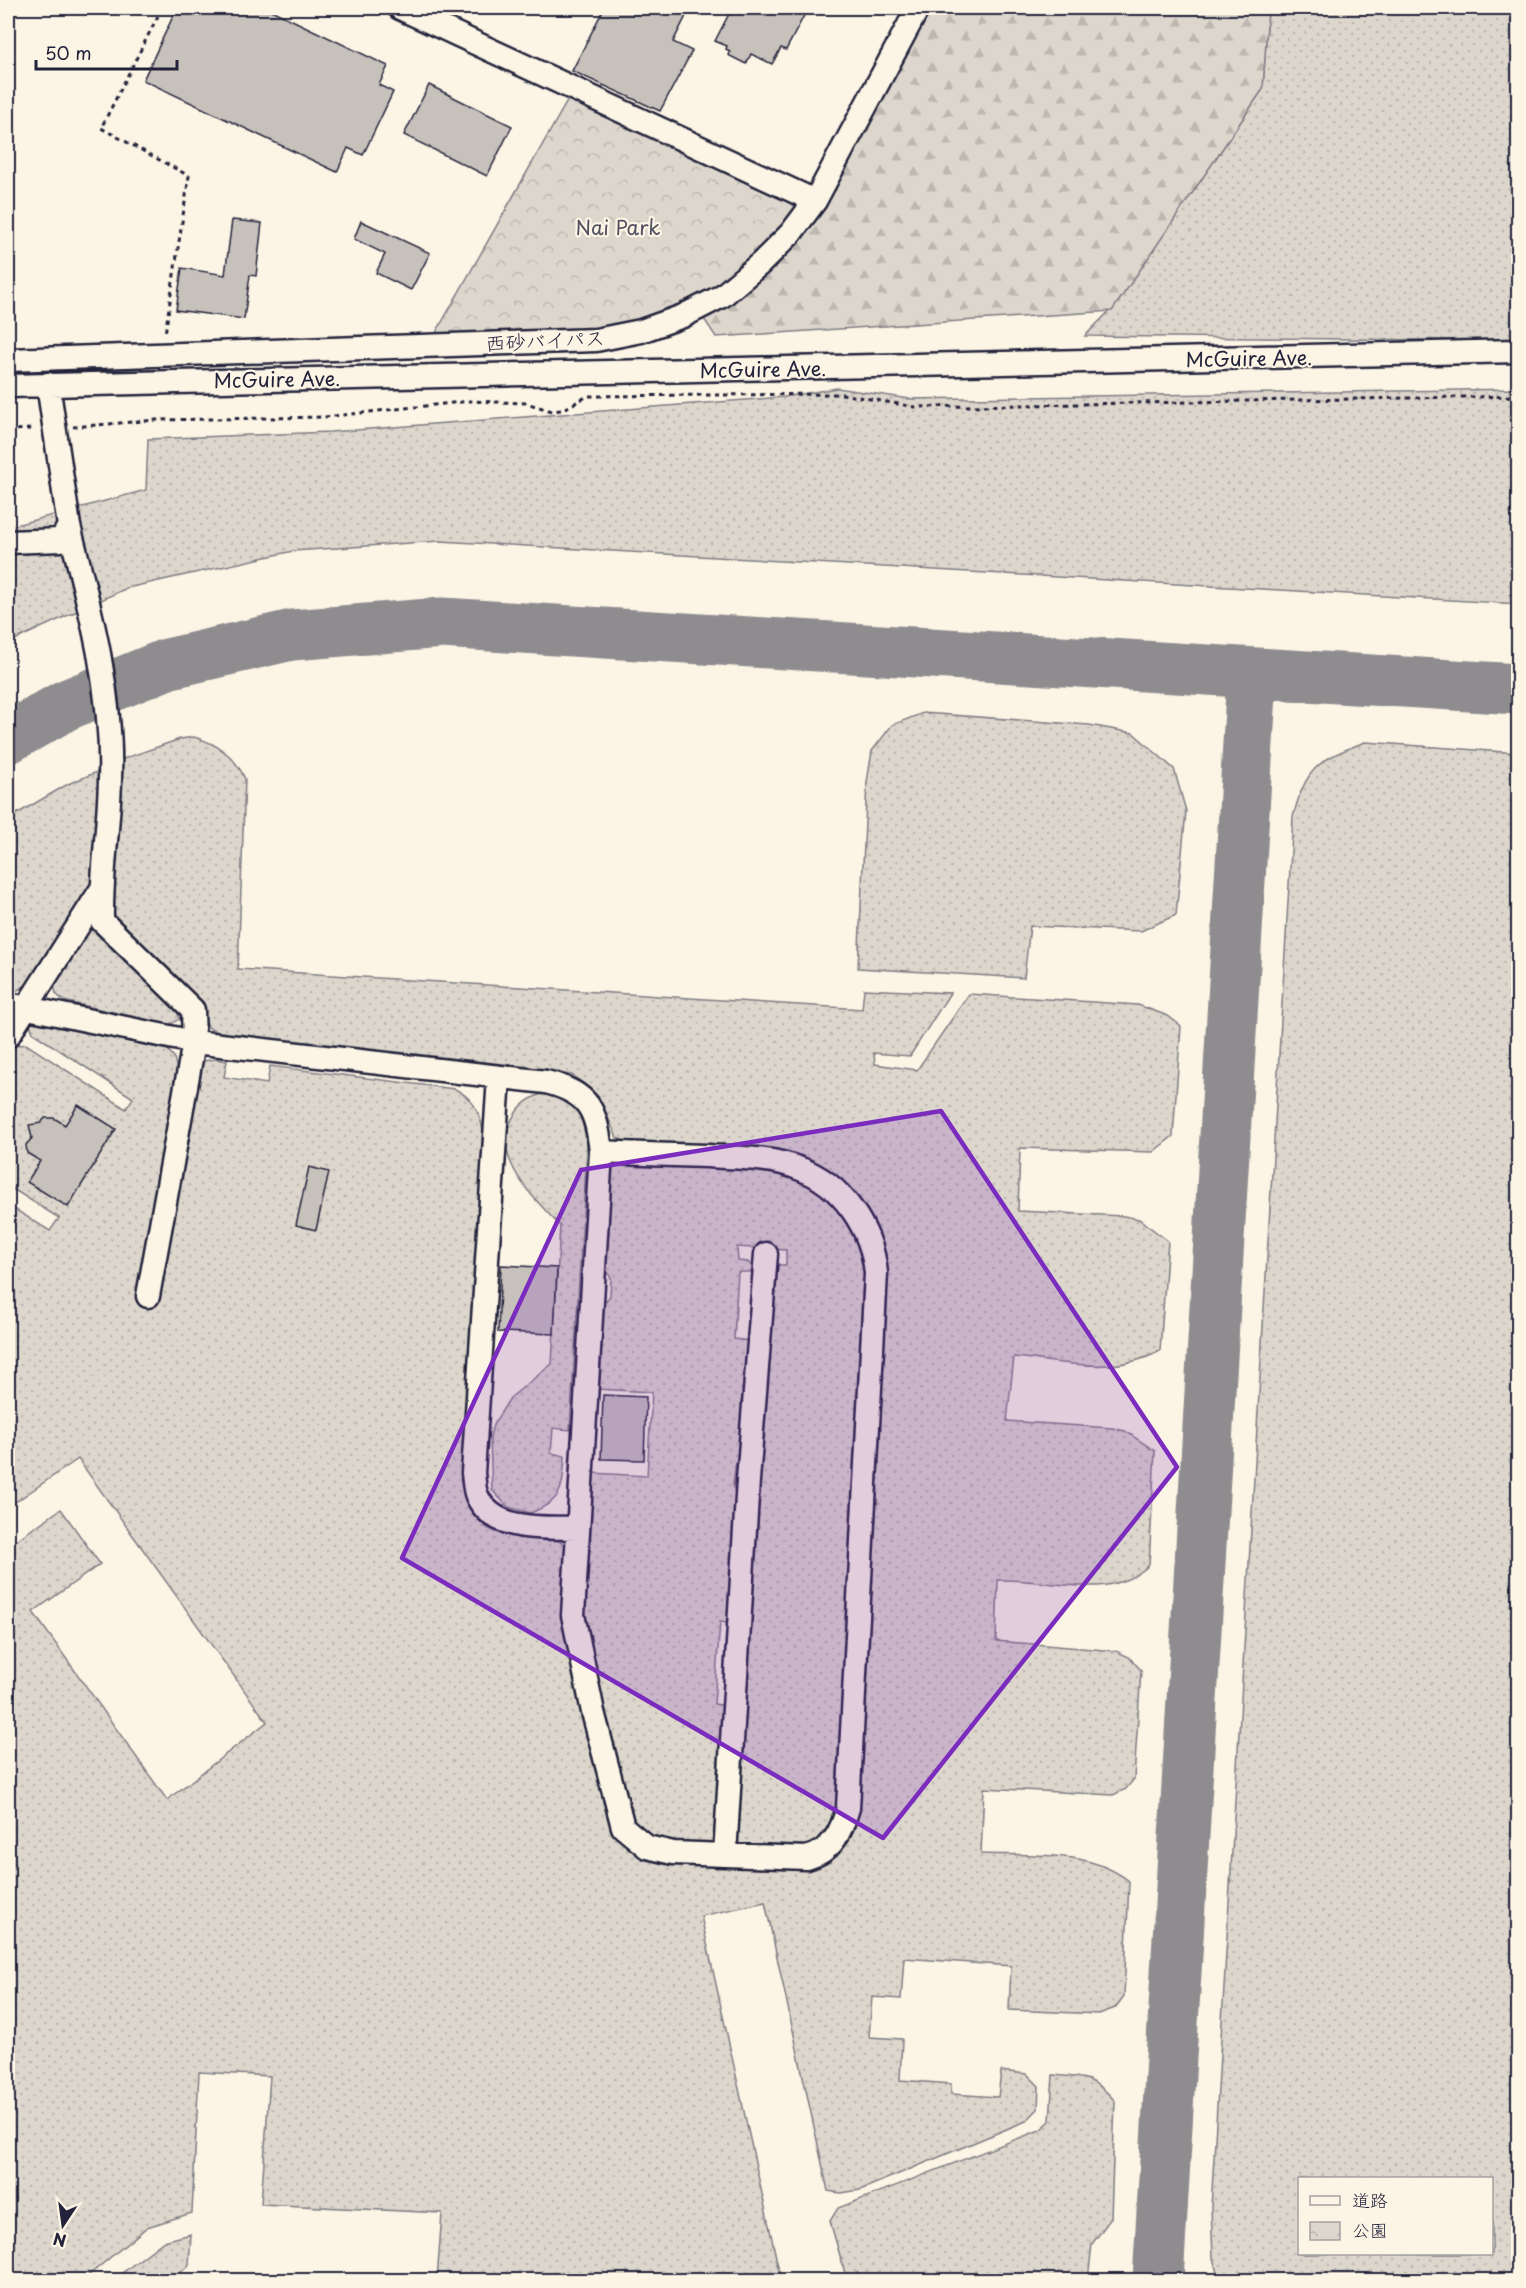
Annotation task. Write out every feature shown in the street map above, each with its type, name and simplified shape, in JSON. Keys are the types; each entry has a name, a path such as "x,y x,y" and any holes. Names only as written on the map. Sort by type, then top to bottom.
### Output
{"street":[{"path":"400,8 815,201"},
{"name":"西砂バイパス","path":"8,360 596,340 641,331 683,316 722,296 768,255 815,201 918,8"},
{"name":"McGuire Ave.","path":"8,386 1518,351"},
{"path":"48,384 69,526 95,629 105,689 111,777 101,890 102,921 194,1010 195,1042 148,1296"},
{"path":"8,542 61,540 69,526"},
{"path":"8,1036 17,1006 101,890"},
{"path":"17,1006 195,1042 499,1077 572,1088 586,1102 597,1123 601,1152 573,1615 593,1712 622,1827 647,1847 672,1853 806,1858 819,1855 841,1830 848,1808 876,1273 874,1251 856,1215 841,1198 822,1181 798,1168 752,1158 601,1152"},
{"path":"499,1077 473,1473 477,1496 492,1515 520,1527 578,1528"},
{"path":"725,1855 748,1480 765,1254"}],"path":[{"path":"162,8 101,128 189,176 162,354"},
{"path":"8,430 156,420 324,417 470,401 526,403 552,411 562,410 588,396 842,394 915,407 1518,396"}],"highlighted area":[{"path":"941,1111 1177,1467 883,1838 402,1558 581,1170"}],"green space":[{"path":"930,8 1268,8 1263,89 1112,311 716,337 702,316 753,286 807,232 824,206"},
{"path":"1268,8 1518,8 1518,338 1512,341 1085,336 1118,302 1263,89"},
{"name":"Nai Park","path":"574,89 815,201 761,263 641,331 429,345"},
{"path":"837,388 910,399 1518,389 1518,604 440,541 293,551 127,588 8,643 8,527 146,490 148,439 330,432 784,397"},
{"path":"923,713 1089,725 1133,733 1174,769 1186,811 1176,915 1141,931 1030,926 1024,978 858,968 867,782 872,751 892,725"},
{"path":"194,737 211,743 225,752 231,757 245,779 238,969 862,1009 864,989 950,993 910,1056 874,1053 875,1064 917,1070 969,994 1138,1005 1168,1016 1181,1026 1173,1136 1153,1152 1020,1148 1018,1211 1124,1216 1139,1219 1168,1241 1160,1351 1143,1359 1107,1365 1070,1364 1014,1357 1007,1421 1112,1428 1125,1431 1155,1451 1149,1565 1133,1576 1116,1583 1097,1586 998,1580 996,1641 1116,1651 1129,1657 1141,1670 1134,1779 1126,1789 1113,1795 984,1788 981,1854 1039,1855 1077,1859 1113,1871 1129,1881 1124,1996 1115,2008 1099,2014 1009,2010 1011,1966 904,1958 901,1999 872,1997 869,2037 902,2039 900,2080 951,2084 951,2094 998,2097 1001,2071 1027,2074 1039,2086 1038,2109 1026,2121 860,2190 841,2193 828,2191 765,1902 701,1916 781,2280 437,2280 442,2213 261,2204 270,2076 199,2072 192,2213 147,2227 83,2280 8,2280 8,1546 61,1509 100,1564 33,1612 167,1800 267,1722 78,1459 8,1507 8,1205 50,1231 59,1218 8,1186 8,1047 26,1044 126,1109 133,1098 33,1033 29,1021 168,1050 174,1057 178,1075 137,1298 203,1061 216,1059 227,1061 224,1077 267,1084 270,1066 455,1089 467,1097 478,1112 483,1131 464,1484 471,1509 483,1524 496,1532 512,1536 543,1537 556,1540 567,1547 617,1828 628,1846 655,1860 805,1870 838,1851 847,1838 854,1818 882,1249 872,1221 853,1197 832,1179 784,1152 628,1143 617,1138 599,1097 572,1075 222,1034 209,1028 203,1016 128,939 109,910 120,760 180,739"},
{"path":"1365,742 1518,753 1518,2280 1219,2280 1213,2258 1211,2208 1293,817 1309,776 1325,760"},
{"path":"102,770 94,880 29,983 18,990 8,989 8,819 68,784"},
{"path":"100,928 178,1011 179,1019 170,1025 64,1001 56,994 54,985 82,931"},
{"path":"545,1093 561,1099 578,1111 586,1124 588,1133 570,1430 553,1428 551,1453 565,1456 562,1485 555,1498 530,1513 508,1507 492,1490 490,1437 493,1425 510,1398 552,1364 560,1226 520,1180 507,1151 508,1129 512,1119 525,1103"},
{"path":"624,1161 773,1170 804,1182 838,1206 850,1221 866,1257 842,1807 817,1849 744,1850 735,1844 772,1265 786,1265 786,1250 737,1247 738,1261 748,1262 757,1272 738,1272 734,1339 750,1341 745,1437 736,1462 733,1484 740,1519 735,1624 720,1622 714,1704 726,1706 718,1843 653,1841 628,1816 582,1617 591,1473 647,1476 652,1392 595,1389 601,1306 610,1296 611,1277 602,1267 609,1174 616,1165"},
{"path":"1053,2075 1088,2080 1101,2087 1115,2101 1111,2218 1092,2244 1088,2280 847,2280 830,2221 838,2208 1040,2130 1050,2121"},
{"path":"191,2234 189,2265 172,2280 113,2280 164,2241"}],"building":[{"path":"177,8 267,8 388,66 379,85 393,92 363,155 348,148 337,172 143,80"},
{"path":"604,8 690,8 673,42 692,51 660,111 572,71"},
{"path":"732,8 808,8 786,50 781,48 772,64 751,54 746,64 728,55 730,51 726,49 727,46 715,41"},
{"path":"429,85 512,126 487,176 404,135"},
{"path":"232,220 262,223 256,276 250,275 244,319 176,310 182,268 225,275"},
{"path":"361,221 430,253 411,290 376,273 385,254 354,239"},
{"path":"78,1105 116,1129 68,1207 27,1182 40,1161 27,1153 26,1145 32,1138 29,1125 41,1123 45,1118 54,1118 65,1125"},
{"path":"309,1167 329,1172 316,1230 296,1225"},
{"path":"501,1265 557,1268 554,1334 498,1332"},
{"path":"603,1395 646,1397 644,1460 601,1459"}],"taxiway":[{"path":"8,738 66,705 167,664 292,635 442,623 1518,689"},
{"path":"1158,2280 1252,675"}]}
